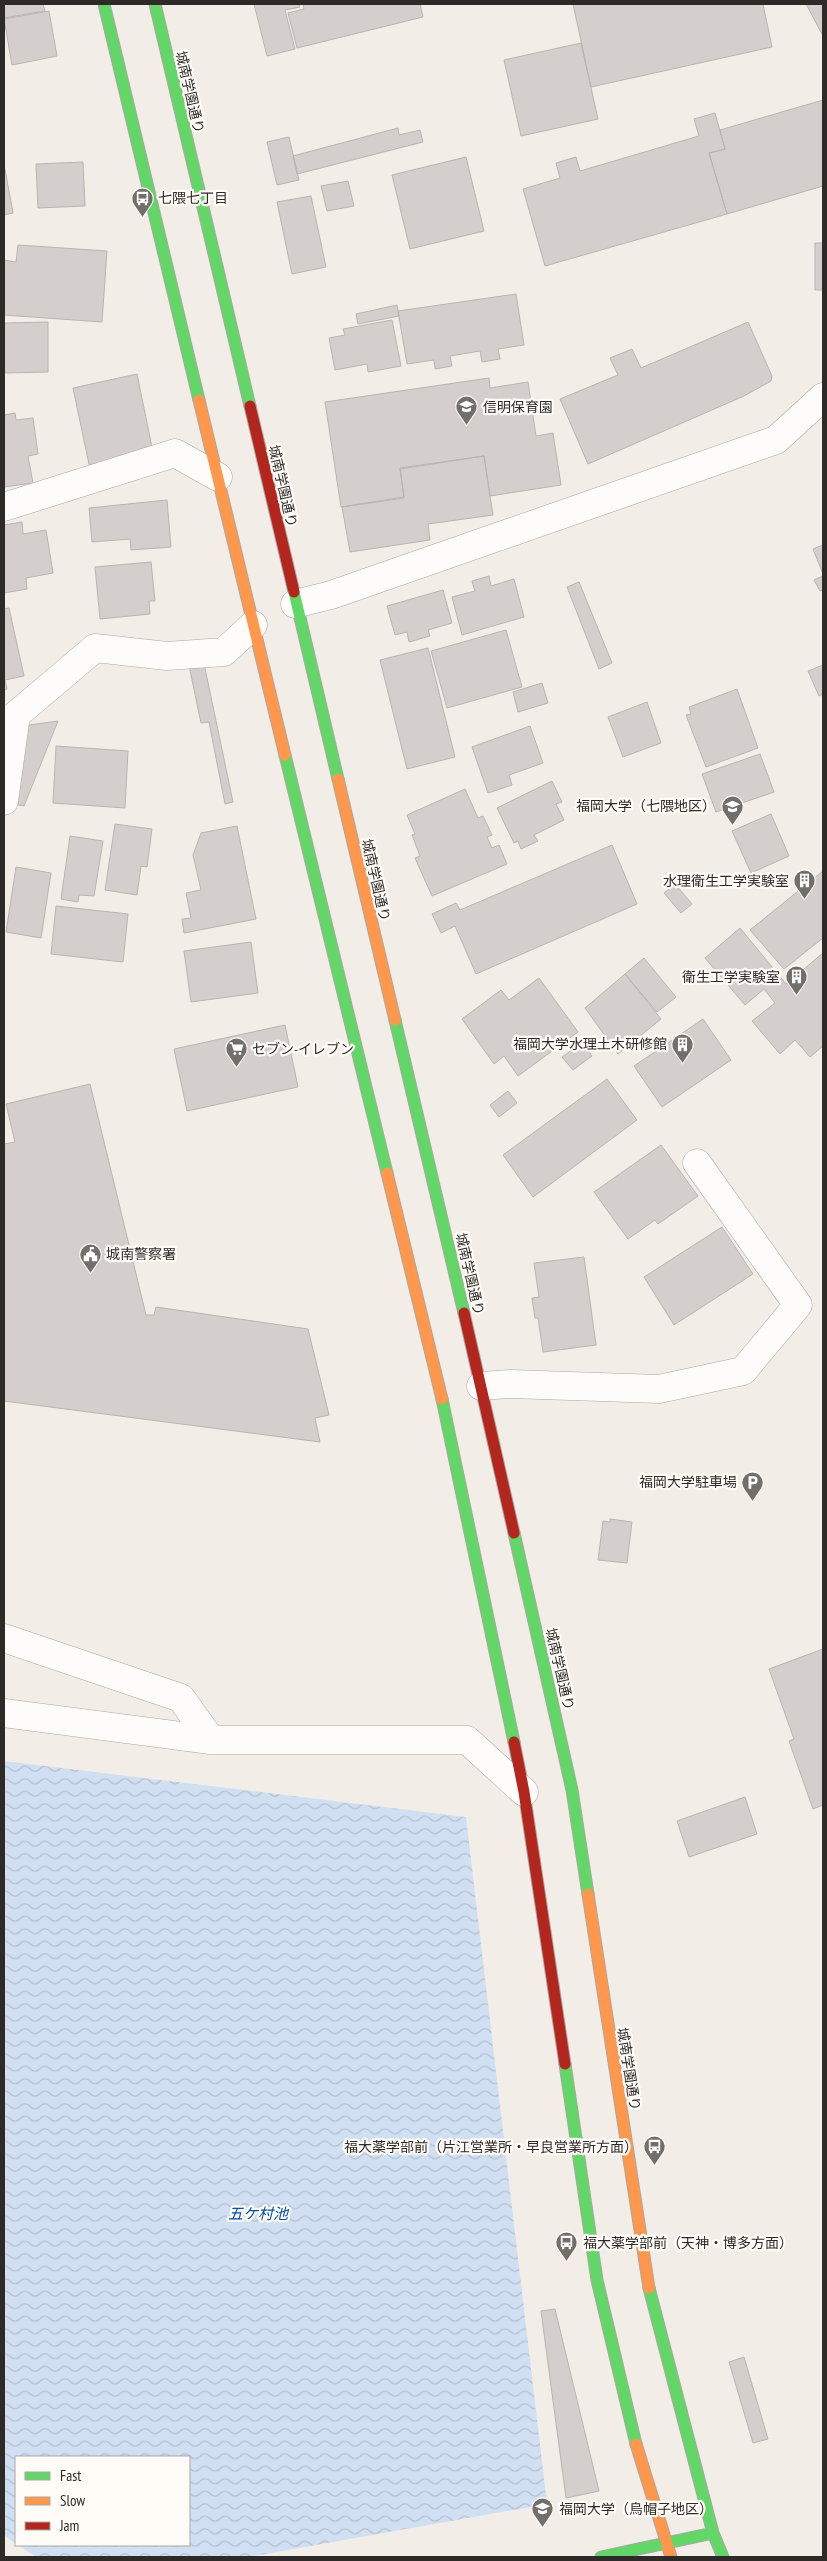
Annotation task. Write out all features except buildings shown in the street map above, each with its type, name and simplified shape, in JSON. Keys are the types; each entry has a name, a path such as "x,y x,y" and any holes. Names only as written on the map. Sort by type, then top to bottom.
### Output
{"street":[{"path":"104,4 253,626 441,1394 524,1792 597,2280 642,2469 670,2557"},
{"name":"城南学園通り","path":"155,4 481,1386 572,1790 645,2271 713,2533 723,2557"},
{"path":"296,604 340,591 776,440 823,397"},
{"path":"4,507 175,453 218,477"},
{"path":"4,801 16,715 96,648 167,656 224,652 253,626"},
{"path":"481,1386 511,1384 659,1389 743,1371 798,1305 697,1163"},
{"path":"4,1638 182,1698 210,1740"},
{"path":"4,1713 210,1740 467,1740 524,1792"},
{"path":"601,2557 713,2533"}],"water":[{"name":"五ケ村池","path":"4,1761 466,1817 547,2504 248,2557 36,2557 20,2546 190,2546 190,2456 15,2456 15,2543 4,2535"}],"traffic: fast":[{"path":"104,4 199,400"},
{"path":"155,4 250,406"},
{"path":"294,592 338,779"},
{"path":"285,755 387,1173"},
{"path":"395,1020 464,1313"},
{"path":"442,1399 514,1742"},
{"path":"514,1533 572,1790 588,1894"},
{"path":"565,2064 597,2280 636,2444"},
{"path":"649,2288 713,2533 723,2557"},
{"path":"601,2557 713,2533"}],"traffic: slow":[{"path":"199,400 285,755"},
{"path":"338,779 395,1020"},
{"path":"387,1173 442,1399"},
{"path":"588,1894 649,2288"},
{"path":"636,2444 671,2557"}],"traffic: jam":[{"path":"250,406 294,592"},
{"path":"464,1313 514,1533"},
{"path":"514,1742 524,1792 565,2064"}],"place":[{"name":"七隈七丁目","path":"142,217"},
{"name":"信明保育園","path":"467,426"},
{"name":"福岡大学（七隈地区）","path":"732,825"},
{"name":"水理衛生工学実験室","path":"805,900"},
{"name":"衛生工学実験室","path":"796,996"},
{"name":"福岡大学水理土木研修館","path":"683,1063"},
{"name":"セブン-イレブン","path":"236,1068"},
{"name":"城南警察署","path":"90,1273"},
{"name":"福岡大学駐車場","path":"753,1501"},
{"name":"福大薬学部前（片江営業所・早良営業所方面）","path":"654,2166"},
{"name":"福大薬学部前（天神・博多方面）","path":"567,2262"},
{"name":"福岡大学（烏帽子地区）","path":"543,2528"}]}
